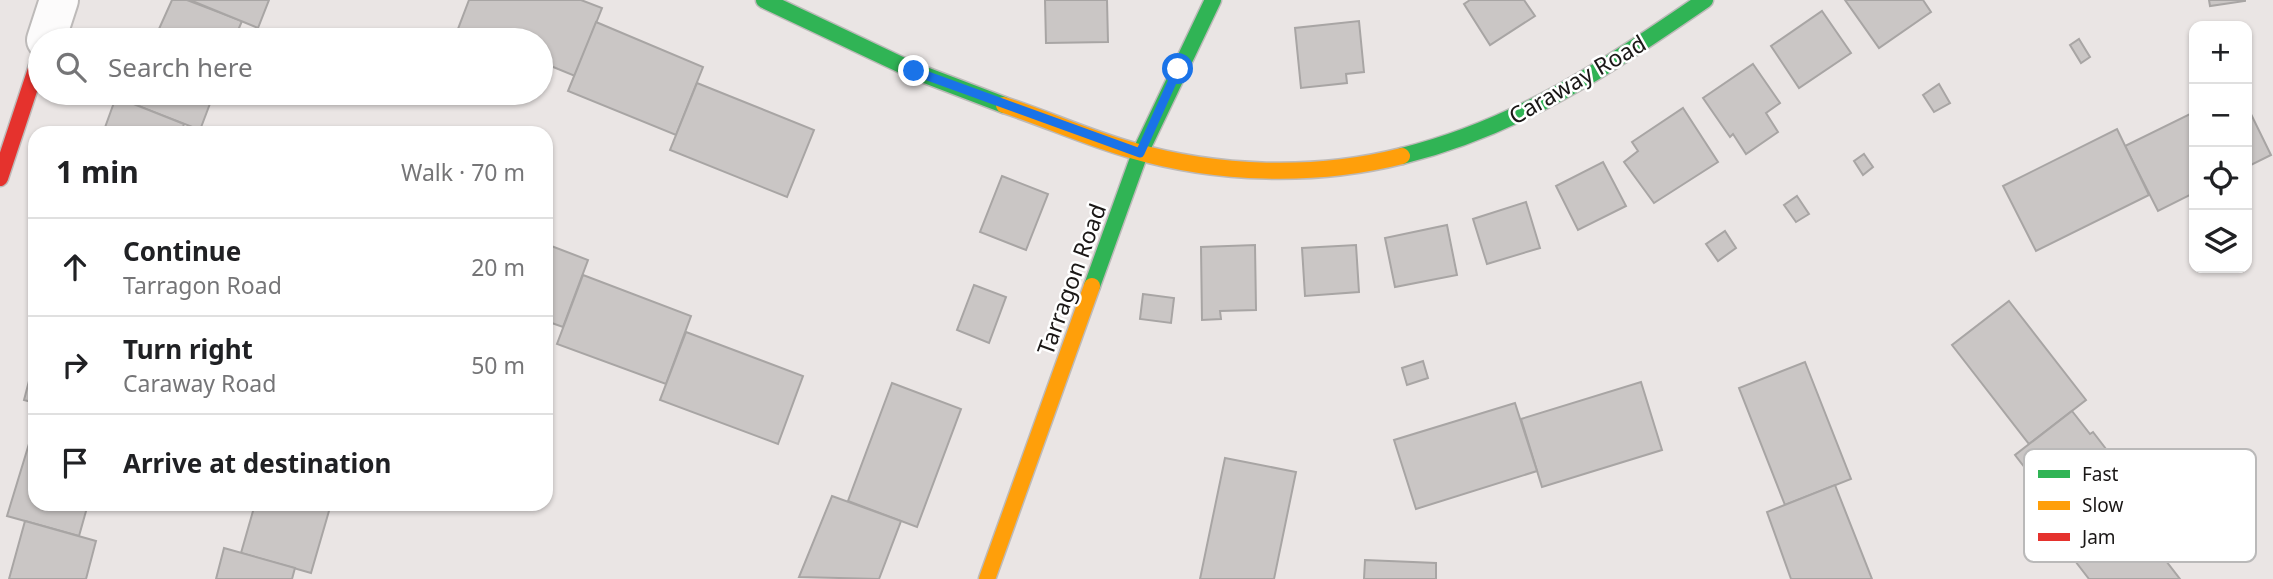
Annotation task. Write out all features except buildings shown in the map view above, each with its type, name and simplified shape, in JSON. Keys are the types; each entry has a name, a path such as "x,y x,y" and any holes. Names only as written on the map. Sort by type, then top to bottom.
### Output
{"street":[{"path":"50,28 59,0"},
{"name":"Caraway Road","path":"764,0 914,71 1140,153 1213,165 1285,170 1340,167 1416,153 1477,134 1541,106 1606,68 1704,0"},
{"name":"Tarragon Road","path":"987,579 1140,153 1213,0"},
{"path":"0,178 28,93"}],"traffic: fast":[{"path":"764,0 912,70 1004,105"},
{"path":"1092,286 1140,153 1213,0"},
{"path":"1402,156 1445,144 1523,112 1633,49 1705,0"}],"traffic: slow":[{"path":"1004,105 1115,145 1197,165 1266,171 1301,170 1335,168 1402,156"},
{"path":"987,579 1092,286"}],"traffic: jam":[{"path":"0,178 28,93"}],"route":[{"path":"914,71 1140,153 1178,69"}]}
